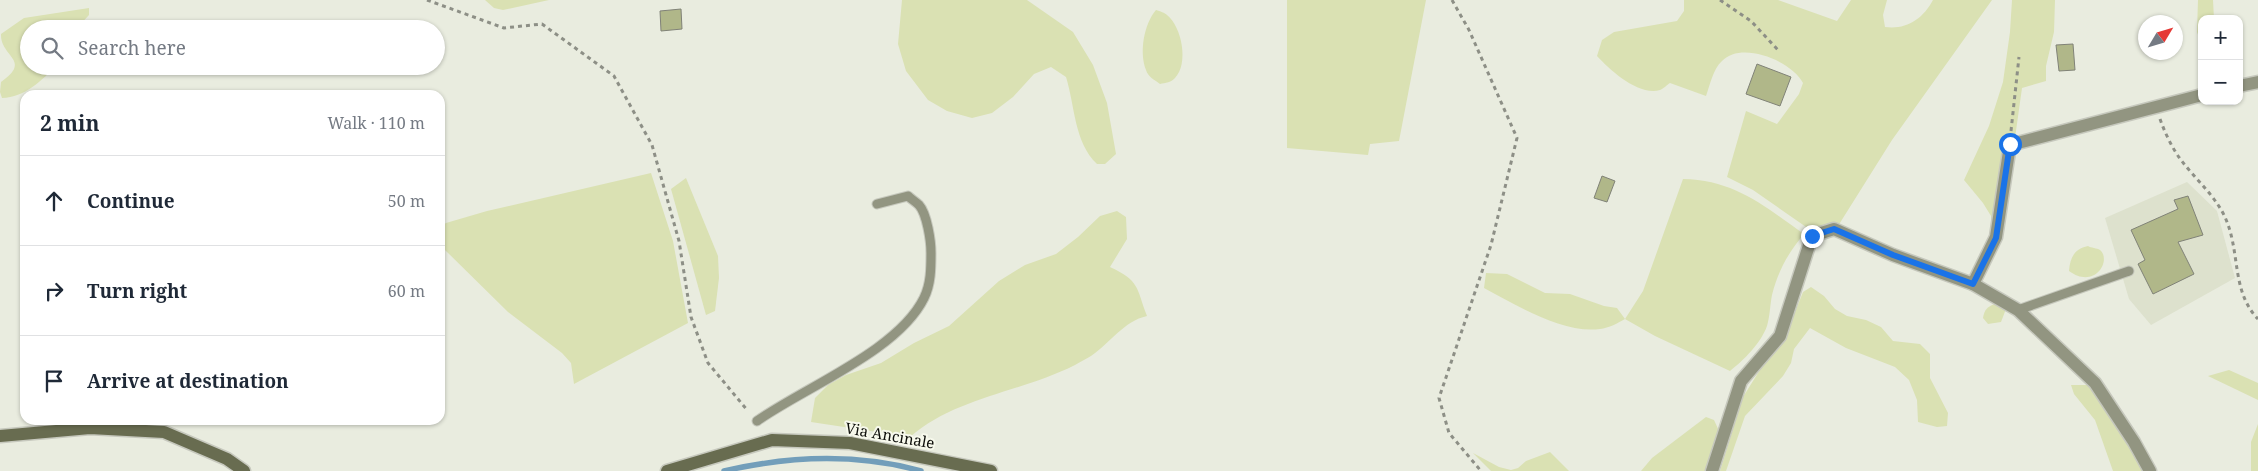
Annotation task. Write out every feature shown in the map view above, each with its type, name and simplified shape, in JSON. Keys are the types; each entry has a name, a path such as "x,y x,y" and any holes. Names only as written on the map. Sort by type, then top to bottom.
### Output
{"main road":[{"path":"0,436 90,428 164,432 228,459 244,471"},
{"name":"Via Ancinale","path":"667,471 772,440 850,443 991,471"}],"street":[{"path":"2243,85 2258,82"},
{"path":"1973,284 1996,238 2010,144 2198,96"},
{"path":"1712,471 1741,381 1780,336 1812,236 1834,229 1893,255 1973,284 2018,310 2095,383 2134,442 2150,471"}],"lane":[{"path":"757,421 774,409 863,358 911,320 924,297 931,275 931,239 921,207 908,196 877,204"},
{"path":"2018,310 2129,272"}],"path":[{"path":"427,0 504,28 542,24 614,76 652,145 679,241 690,317 708,363 757,421"},
{"path":"1452,0 1469,30 1517,138 1491,245 1439,398 1449,433 1481,471"},
{"path":"1720,0 1751,21 1778,50"},
{"path":"2010,144 2019,57"},
{"path":"2155,107 2164,130 2180,159 2220,208 2227,222 2240,292 2250,310 2258,319"}],"shaded area":[{"path":"2187,182 2217,211 2235,278 2151,325 2129,299 2105,218"}],"green space":[{"path":"485,0 549,0 503,10 494,8"},
{"path":"902,0 1027,0 1073,32 1093,65 1107,103 1116,154 1105,164 1097,164 1089,155 1079,134 1066,77 1051,67 1034,74 1013,97 992,113 972,118 947,111 928,100 906,71 898,44"},
{"path":"1287,0 1426,0 1399,141 1370,144 1368,155 1287,148"},
{"path":"1684,0 1778,0 1837,21 1851,0 1887,0 1883,15 1885,27 1900,27 1919,18 1933,0 1992,0 1892,140 1838,226 1809,229 1753,190 1727,177 1746,111 1777,124 1799,94 1803,83 1789,68 1778,61 1754,53 1731,55 1716,68 1706,96 1670,83 1660,90 1652,91 1634,86 1609,68 1597,56 1602,40 1614,32 1677,21 1684,11"},
{"path":"2012,0 2055,0 2054,32 2046,66 2046,81 2022,88 2015,138 2006,140 1991,235 1991,216 1964,180 1989,126 2003,82 2010,32"},
{"path":"2198,0 2213,0 2214,15 2198,15 2198,35 2197,32"},
{"path":"89,8 89,15 84,20 21,20"},
{"path":"1156,10 1165,14 1177,28 1183,55 1182,64 1175,78 1160,84 1147,72 1143,55 1144,38 1148,23"},
{"path":"20,21 20,75 46,75 32,87 27,90 20,90 18,95 2,98 0,92 1,82 10,75 15,63 2,42 1,34"},
{"path":"651,173 673,241 688,323 574,384 571,363 562,353 508,312 445,250 445,224 487,211"},
{"path":"686,178 718,256 719,278 715,311 706,315 671,189"},
{"path":"1683,179 1718,184 1734,189 1762,205 1804,234 1788,255 1777,278 1767,326 1761,339 1752,351 1730,371 1655,336 1625,319 1643,291"},
{"path":"1117,211 1126,217 1127,239 1110,267 1127,276 1136,286 1147,316 1124,327 1091,356 1055,374 968,404 928,424 910,437 811,422 815,398 828,385 846,375 881,363 914,343 949,326 999,281 1025,265 1056,254 1078,237 1100,216"},
{"path":"2088,246 2100,250 2104,260 2102,266 2093,275 2086,277 2078,276 2069,271 2070,262 2079,249"},
{"path":"1486,273 1507,274 1545,293 1570,294 1604,306 1617,308 1625,319 1600,329 1571,327 1555,323 1525,310 1484,288"},
{"path":"1811,287 1824,296 1835,309 1847,316 1866,320 1881,327 1893,341 1920,344 1930,354 1930,378 1948,413 1947,426 1937,427 1918,422 1917,400 1909,380 1895,367 1846,348 1810,328 1794,349 1791,363 1783,376 1745,416 1726,471 1720,471 1743,397 1793,317 1803,292"},
{"path":"1995,304 2006,309 2001,322 1988,324 1983,318 1984,313 1988,307"},
{"path":"2229,370 2258,383 2258,400 2208,376"},
{"path":"2071,385 2087,385 2106,401 2148,471 2113,471 2095,420 2074,394"},
{"path":"1706,417 1714,420 1720,433 1709,471 1641,471 1652,458"},
{"path":"2258,424 2258,471 2251,471 2251,442"},
{"path":"1550,452 1569,471 1491,471 1473,453 1499,467 1511,470 1518,468 1526,461"}],"building":[{"path":"681,9 682,29 661,31 660,11"},
{"path":"2073,44 2075,70 2059,71 2056,45"},
{"path":"1757,64 1791,77 1780,106 1746,94"},
{"path":"1602,176 1615,181 1607,202 1594,198"},
{"path":"2188,196 2203,235 2178,242 2194,274 2153,294 2138,264 2145,260 2131,230 2178,209 2174,200"}],"waterway":[{"path":"724,471 773,462 822,459 872,461 921,471"}],"route":[{"path":"1812,236 1834,229 1893,255 1973,284 1996,238 2010,144"}]}
